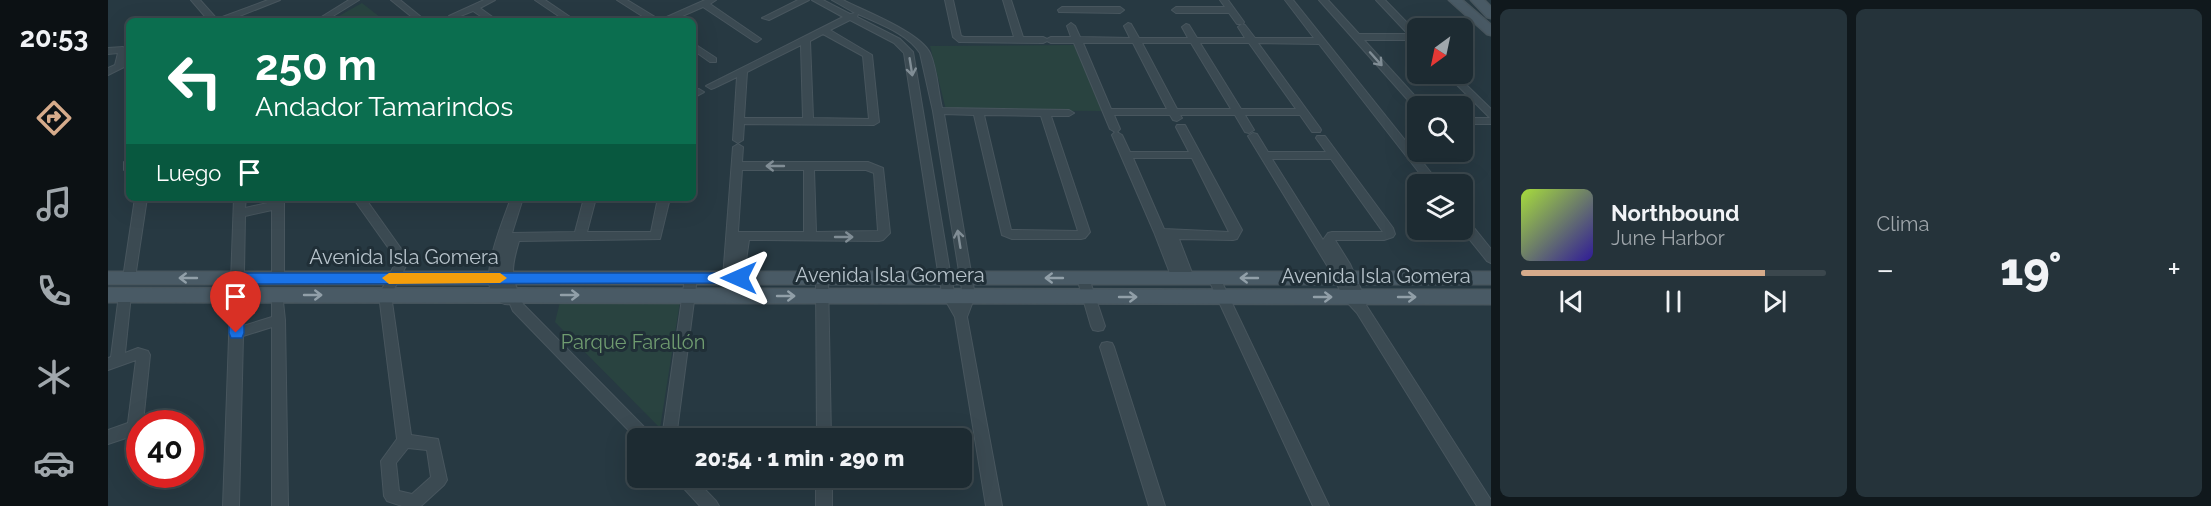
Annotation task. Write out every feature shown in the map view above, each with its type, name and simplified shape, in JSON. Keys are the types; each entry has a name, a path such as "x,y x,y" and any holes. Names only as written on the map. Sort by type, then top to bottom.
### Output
{"street":[{"path":"196,2 210,0"},
{"path":"227,18 276,0"},
{"path":"324,18 355,0"},
{"path":"395,0 418,18"},
{"path":"453,16 491,0"},
{"path":"539,0 567,18"},
{"path":"621,0 651,18"},
{"path":"766,18 805,0"},
{"path":"816,0 907,35 919,44 925,53 938,114 969,296 961,317"},
{"path":"836,0 897,41 908,52 945,278 949,296 961,317 994,506"},
{"path":"949,0 959,39 1323,43"},
{"path":"1007,0 1019,40"},
{"path":"1059,0 1126,155 1183,278"},
{"path":"1115,0 1236,234 1233,236 1164,235"},
{"path":"1169,0 1251,133 1345,278"},
{"path":"1224,0 1389,231 1389,234 1384,236 1332,236 1329,240 1357,301 1486,506"},
{"path":"1289,0 1426,174"},
{"path":"1323,0 1410,96"},
{"path":"1380,0 1407,29"},
{"path":"1455,0 1491,31"},
{"path":"1477,0 1491,14"},
{"path":"196,2 211,18"},
{"path":"670,18 708,2 757,39"},
{"path":"474,7 490,18"},
{"path":"1062,10 1120,10"},
{"path":"1176,10 1231,10"},
{"path":"711,86 805,39 827,33 859,16"},
{"path":"739,122 871,123 875,121 867,55 827,33"},
{"path":"1356,37 1407,39"},
{"path":"805,39 808,122"},
{"path":"696,48 713,60"},
{"path":"108,51 123,50 120,68 108,72"},
{"path":"734,278 738,236 737,166 742,71"},
{"path":"1460,84 1491,115"},
{"path":"1108,112 1178,120 1238,112 1302,112"},
{"path":"980,115 1006,232 1012,235 1082,235 1084,232 1045,113"},
{"path":"938,114 1069,113"},
{"path":"1473,121 1491,121"},
{"path":"1126,155 1196,155"},
{"path":"1265,155 1334,156"},
{"path":"737,166 868,166 877,170 884,233 879,237 738,236"},
{"path":"809,166 810,237"},
{"path":"108,437 130,430 135,426 143,355 138,354 112,362 121,289 140,201"},
{"path":"231,506 240,201"},
{"path":"361,201 403,260 385,295 405,441 388,461 392,496 414,504 439,480 433,444 405,441"},
{"path":"516,201 500,278 510,299 635,428"},
{"path":"580,237 589,201"},
{"path":"509,237 656,236 663,201"},
{"path":"239,213 278,202 280,506"},
{"path":"1473,235 1491,258"},
{"name":"Avenida Isla Gomera","path":"108,278 121,289 278,287 385,295 510,299 689,296 1089,296 1357,301 1491,297"},
{"name":"Avenida Isla Gomera","path":"278,287 394,278 1491,278"},
{"path":"670,428 691,278"},
{"path":"822,278 824,428"},
{"path":"1083,278 1098,326"},
{"path":"1214,278 1321,506"},
{"path":"236,333 279,320"},
{"path":"1107,348 1157,506"},
{"path":"694,488 711,506"},
{"path":"824,488 824,506"}],"green space":[{"path":"362,3 381,18 335,18"},
{"path":"1074,45 1102,111 946,110 930,46"},
{"name":"Parque Farallón","path":"560,302 680,302 660,428 555,322"}],"slow traffic":[{"path":"389,278 500,278"}],"route":[{"path":"236,333 237,278 739,278"}]}
